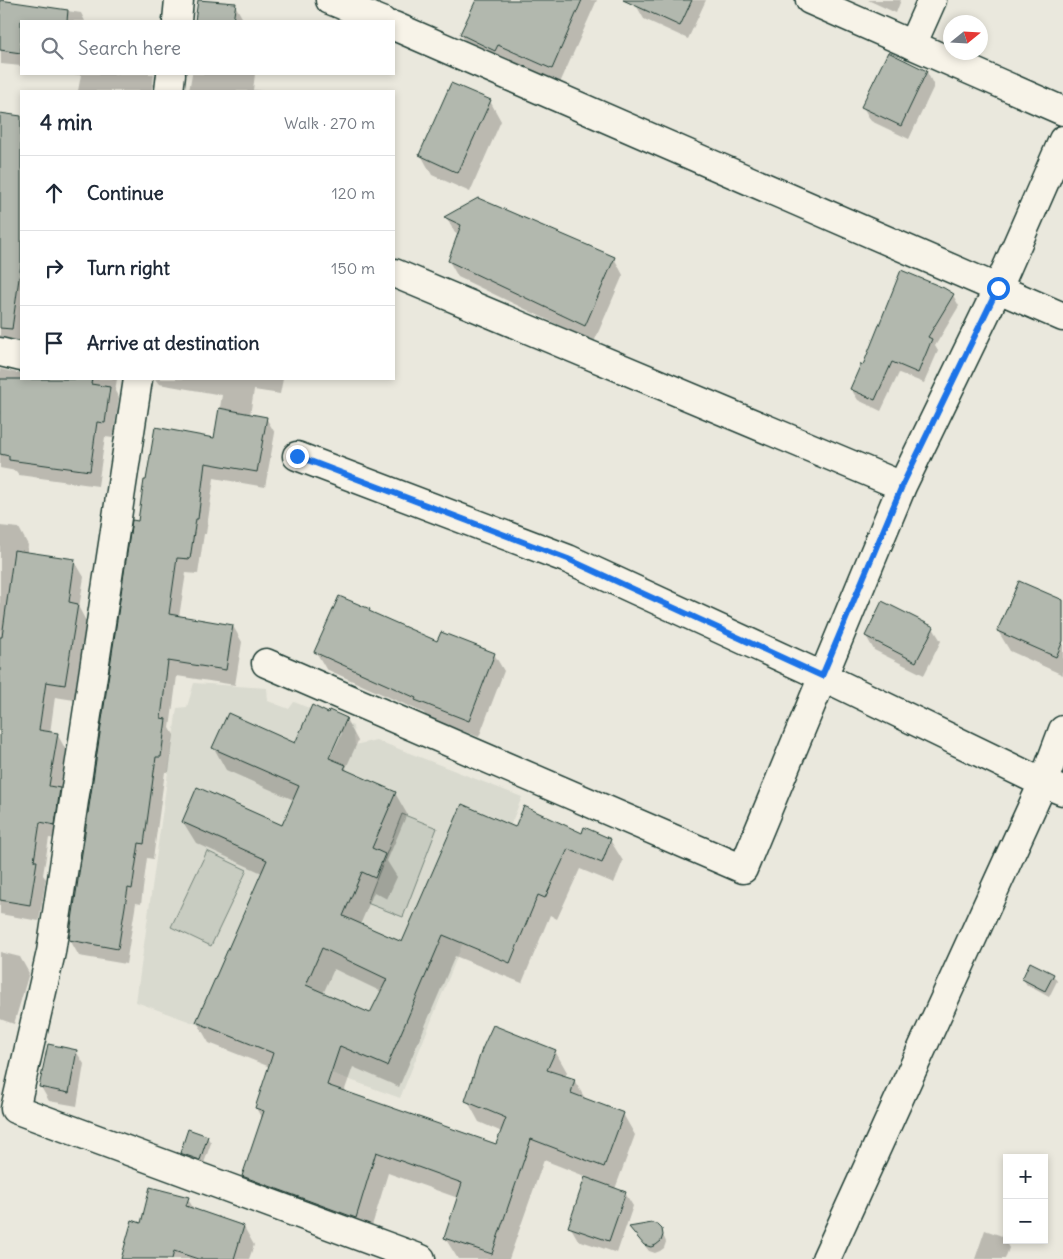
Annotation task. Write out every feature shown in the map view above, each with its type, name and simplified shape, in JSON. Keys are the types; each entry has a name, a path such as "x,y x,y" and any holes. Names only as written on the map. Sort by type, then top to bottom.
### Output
{"street":[{"path":"177,20 179,0"},
{"path":"330,0 371,11"},
{"path":"810,0 1063,111"},
{"path":"912,45 932,0"},
{"path":"395,26 1063,317"},
{"path":"169,90 171,75"},
{"path":"266,663 744,869 902,486 998,288 1063,140"},
{"path":"395,273 902,486"},
{"path":"0,352 20,357"},
{"path":"131,380 51,954 15,1109 421,1259"},
{"path":"297,456 568,559 822,676 1053,787"},
{"path":"826,1259 1053,787 1063,730"}],"shaded area":[{"path":"194,683 267,688 268,701 289,709 294,702 353,726 355,745 376,740 522,797 400,1098 136,1002 177,708 187,707"},
{"path":"402,814 437,828 403,917 367,903"},
{"path":"207,851 247,870 211,946 171,927"}],"building":[{"path":"0,0 68,10 67,20 20,20 20,53 0,50"},
{"path":"198,0 236,3 233,20 195,20"},
{"path":"476,0 582,0 552,69 498,45 495,51 460,34"},
{"path":"623,0 692,0 680,26"},
{"path":"888,52 927,71 901,126 861,107"},
{"path":"451,83 491,100 458,173 419,155"},
{"path":"0,113 20,116 20,271 12,329 0,328"},
{"path":"478,198 615,257 585,326 448,261 461,225 444,217"},
{"path":"901,270 954,294 928,337 932,339 918,373 892,362 875,400 850,389 861,364 863,365"},
{"path":"0,379 92,380 91,384 110,387 105,423 97,422 90,471 9,460 9,456 0,454"},
{"path":"219,408 267,417 257,472 205,463 198,519 196,519 190,559 177,558 169,614 233,625 226,670 168,661 161,718 166,719 161,757 156,757 144,844 139,843 132,889 128,888 118,949 69,940 132,520 138,521 155,427 214,438"},
{"path":"14,550 75,559 69,602 78,604 65,685 46,682 39,730 58,733 49,786 60,788 55,825 40,822 34,861 37,861 30,905 0,900 0,637 2,637"},
{"path":"1019,581 1063,600 1063,641 1056,657 997,631"},
{"path":"339,596 437,641 441,632 495,653 469,721 415,700 416,698 314,652"},
{"path":"882,601 934,627 916,662 865,636"},
{"path":"312,705 328,713 329,710 347,718 329,758 346,765 344,769 396,792 372,848 385,854 375,878 362,872 343,916 402,942 462,804 515,827 524,806 582,833 584,827 611,839 602,863 568,849 545,898 538,895 510,963 443,935 387,1066 340,1046 327,1085 496,1144 506,1118 465,1101 482,1049 493,1025 556,1050 547,1070 575,1079 571,1093 624,1113 604,1167 531,1139 492,1254 444,1238 462,1183 376,1152 356,1218 242,1176 264,1111 255,1108 273,1053 196,1022 267,860 182,822 197,787 282,825 299,786 212,748 228,713 295,743","holes":["322,948 387,979 370,1013 306,985"]},
{"path":"1030,962 1054,974 1045,991 1022,979"},
{"path":"48,1044 77,1050 69,1093 39,1087"},
{"path":"188,1129 208,1136 200,1160 180,1153"},
{"path":"585,1177 626,1192 609,1241 568,1227"},
{"path":"150,1187 189,1197 186,1206 244,1226 234,1259 198,1259 174,1251 172,1259 121,1259 132,1220 141,1223"},
{"path":"652,1223 657,1224 662,1229 663,1235 661,1241 651,1247 644,1245 629,1227"}],"route":[{"path":"297,456 568,559 822,676 902,486 998,288"}]}
